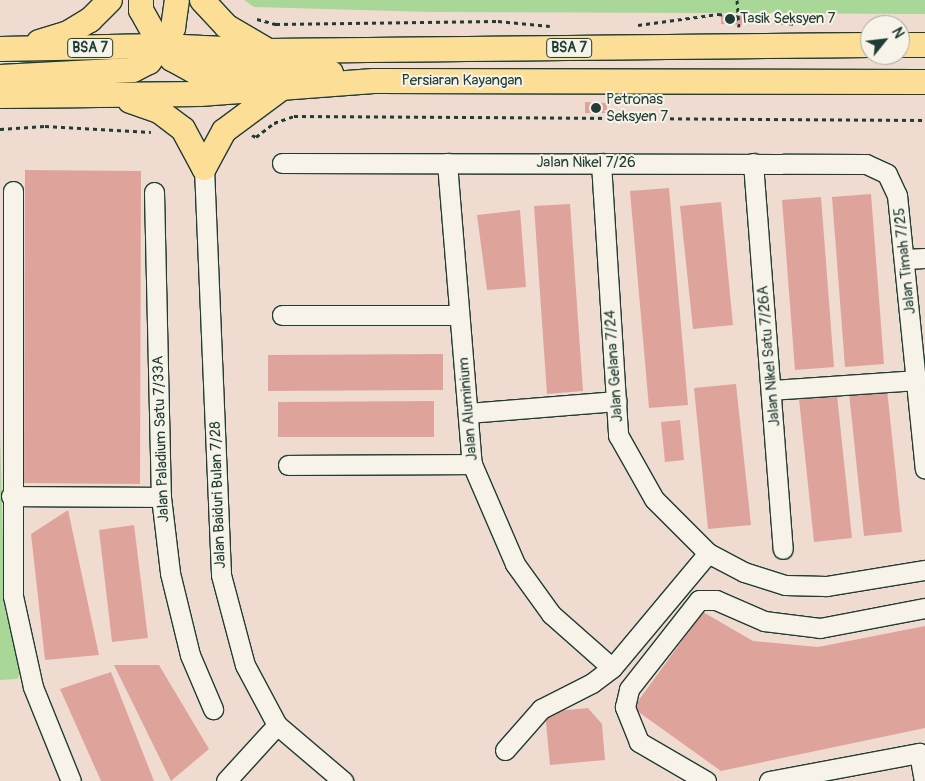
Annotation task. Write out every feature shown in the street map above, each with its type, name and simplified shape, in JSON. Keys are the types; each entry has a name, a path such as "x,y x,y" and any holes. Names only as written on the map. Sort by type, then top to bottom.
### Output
{"main road":[{"path":"9,50 68,33 90,20 110,0"},
{"path":"141,0 141,10 161,46 172,59 194,71 324,72 374,81"},
{"path":"0,78 133,70 148,62 173,28 178,0"},
{"path":"202,0 226,26 268,51"},
{"path":"910,45 925,44"},
{"name":"BSA 7","path":"9,50 161,46 268,51 860,45"},
{"name":"Persiaran Kayangan","path":"0,96 111,97 279,90 374,81 925,82"},
{"path":"204,168 216,141 233,123 279,90"},
{"path":"111,97 159,111 183,129 204,168"}],"street":[{"name":"Jalan Nikel 7/26","path":"282,163 866,164 887,174"},
{"name":"Jalan Aluminium","path":"447,163 472,464 515,564 551,614 612,668"},
{"name":"Jalan Gelana 7/24","path":"602,163 618,435 654,499 708,553 744,572 784,585 826,586 925,570"},
{"name":"Jalan Nikel Satu 7/26A","path":"753,163 783,549"},
{"name":"Jalan Baiduri Bulan 7/28","path":"204,168 221,575 245,665 277,725 343,781"},
{"name":"Jalan Timah 7/25","path":"887,174 897,195 925,469"},
{"path":"13,191 5,406 13,596 33,687 71,781"},
{"name":"Jalan Paladium Satu 7/33A","path":"154,192 161,497 170,573 190,655 213,709"},
{"path":"905,259 925,258"},
{"path":"282,315 459,315"},
{"path":"771,390 916,380"},
{"path":"468,413 616,401"},
{"path":"288,465 472,464"},
{"path":"10,496 161,497"},
{"path":"505,750 541,708 592,683 612,668 708,553"},
{"path":"706,781 639,742 626,706 629,689 699,600 716,600 764,621 820,628 925,608"},
{"path":"226,781 277,725"},
{"path":"769,781 919,752 924,781"}],"path":[{"path":"736,0 741,46"},
{"path":"636,26 718,14 802,25"},
{"path":"252,18 276,24 498,21 553,26"},
{"path":"233,123 256,137 274,123 294,116 925,120"},
{"path":"0,129 45,126 142,129 156,133"}],"green space":[{"path":"244,0 925,0 925,14 432,12 254,7"},
{"path":"0,433 5,611 23,670 17,679 0,680"}],"building":[{"path":"721,15 742,15 742,25 721,24"},
{"path":"585,102 607,103 607,113 585,113"},
{"path":"25,170 141,171 140,484 24,483"},
{"path":"669,188 688,405 649,408 630,191"},
{"path":"871,194 884,364 845,367 832,197"},
{"path":"821,197 834,367 795,370 782,200"},
{"path":"721,202 733,325 693,329 680,206"},
{"path":"570,204 583,391 547,394 534,206"},
{"path":"520,210 526,287 487,290 477,215"},
{"path":"443,354 443,390 268,391 268,355"},
{"path":"736,384 751,525 708,529 694,388"},
{"path":"887,389 902,532 864,536 849,393"},
{"path":"837,395 852,538 814,542 799,399"},
{"path":"434,401 434,437 278,437 278,402"},
{"path":"680,420 684,460 665,462 661,422"},
{"path":"68,510 99,655 45,660 31,534"},
{"path":"134,525 148,638 112,642 99,530"},
{"path":"703,612 753,641 818,647 925,626 925,728 721,771 633,708"},
{"path":"114,665 159,665 209,749 171,781"},
{"path":"111,672 154,781 101,781 60,689"},
{"path":"588,708 602,724 605,760 550,765 545,712"}],"place":[{"name":"Tasik Seksyen 7","path":"730,19"},
{"name":"Petronas Seksyen 7","path":"596,108"}]}
